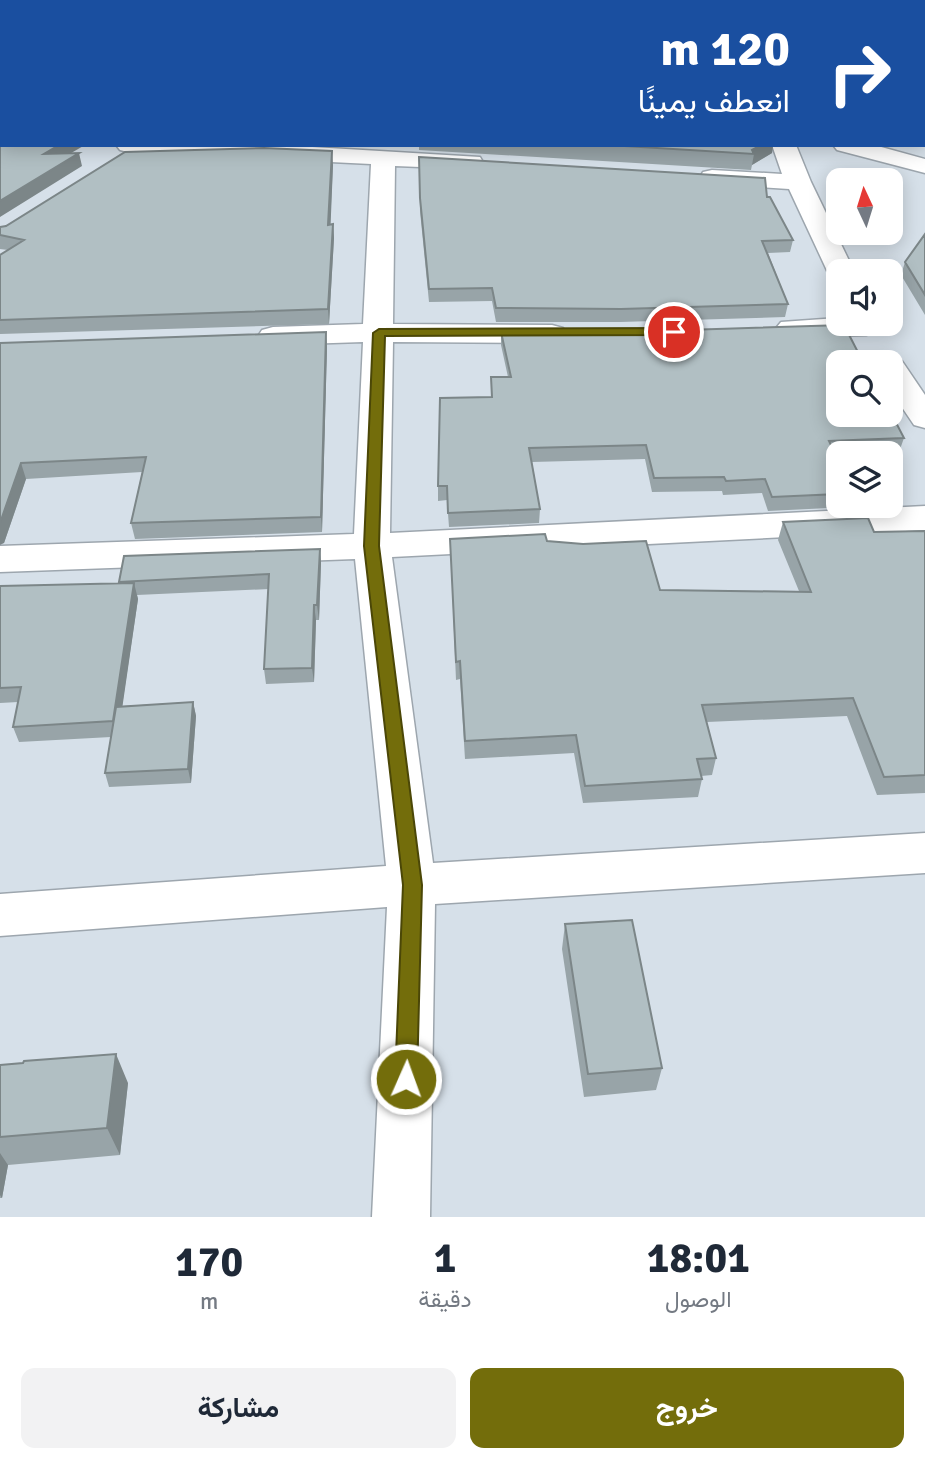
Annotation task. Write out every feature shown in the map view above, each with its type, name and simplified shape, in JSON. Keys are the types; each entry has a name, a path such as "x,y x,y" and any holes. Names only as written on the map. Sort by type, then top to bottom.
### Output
{"street":[{"path":"159,147 494,164"},
{"path":"785,147 834,259"},
{"path":"853,147 925,166"},
{"path":"383,157 372,546 412,885 401,1217"},
{"path":"687,176 798,182"},
{"path":"770,329 826,327"},
{"path":"243,338 379,333 580,334"},
{"path":"903,378 925,418"},
{"path":"0,559 372,546 925,518"},
{"path":"0,915 412,885 925,853"}],"building":[{"path":"0,147 56,147 44,154 79,153 0,201"},
{"path":"640,147 757,147 752,150 754,154"},
{"path":"264,148 332,151 328,225 333,224 328,309 0,320 0,255 24,240 0,235 0,227 6,226 125,152"},
{"path":"419,157 765,178 767,197 770,197 793,240 762,241 788,304 621,309 496,308 492,288 429,289 420,198"},
{"path":"925,234 925,295 905,262"},
{"path":"826,326 826,336 850,336 857,350 826,350 826,427 898,427 904,438 826,441 826,495 772,497 765,479 726,481 724,477 654,478 646,445 529,448 540,509 448,513 447,486 438,486 440,398 492,397 491,377 511,377 501,332 622,332"},
{"path":"326,332 321,517 131,523 146,457 21,463 0,523 0,343"},
{"path":"868,518 874,532 925,531 925,775 884,777 853,698 702,705 716,758 697,759 702,779 585,786 576,735 465,741 460,661 456,662 450,539 545,534 547,541 583,544 646,541 660,590 811,592 783,522"},
{"path":"320,549 317,605 314,605 312,668 264,669 269,574 119,582 124,556"},
{"path":"134,583 113,721 13,727 21,687 0,688 0,586"},
{"path":"193,702 188,769 105,773 116,707"},
{"path":"632,920 662,1068 588,1074 565,924"},
{"path":"116,1054 107,1128 0,1137 0,1065"}],"route":[{"path":"406,1079 412,885 372,546 379,333 674,332"}]}
